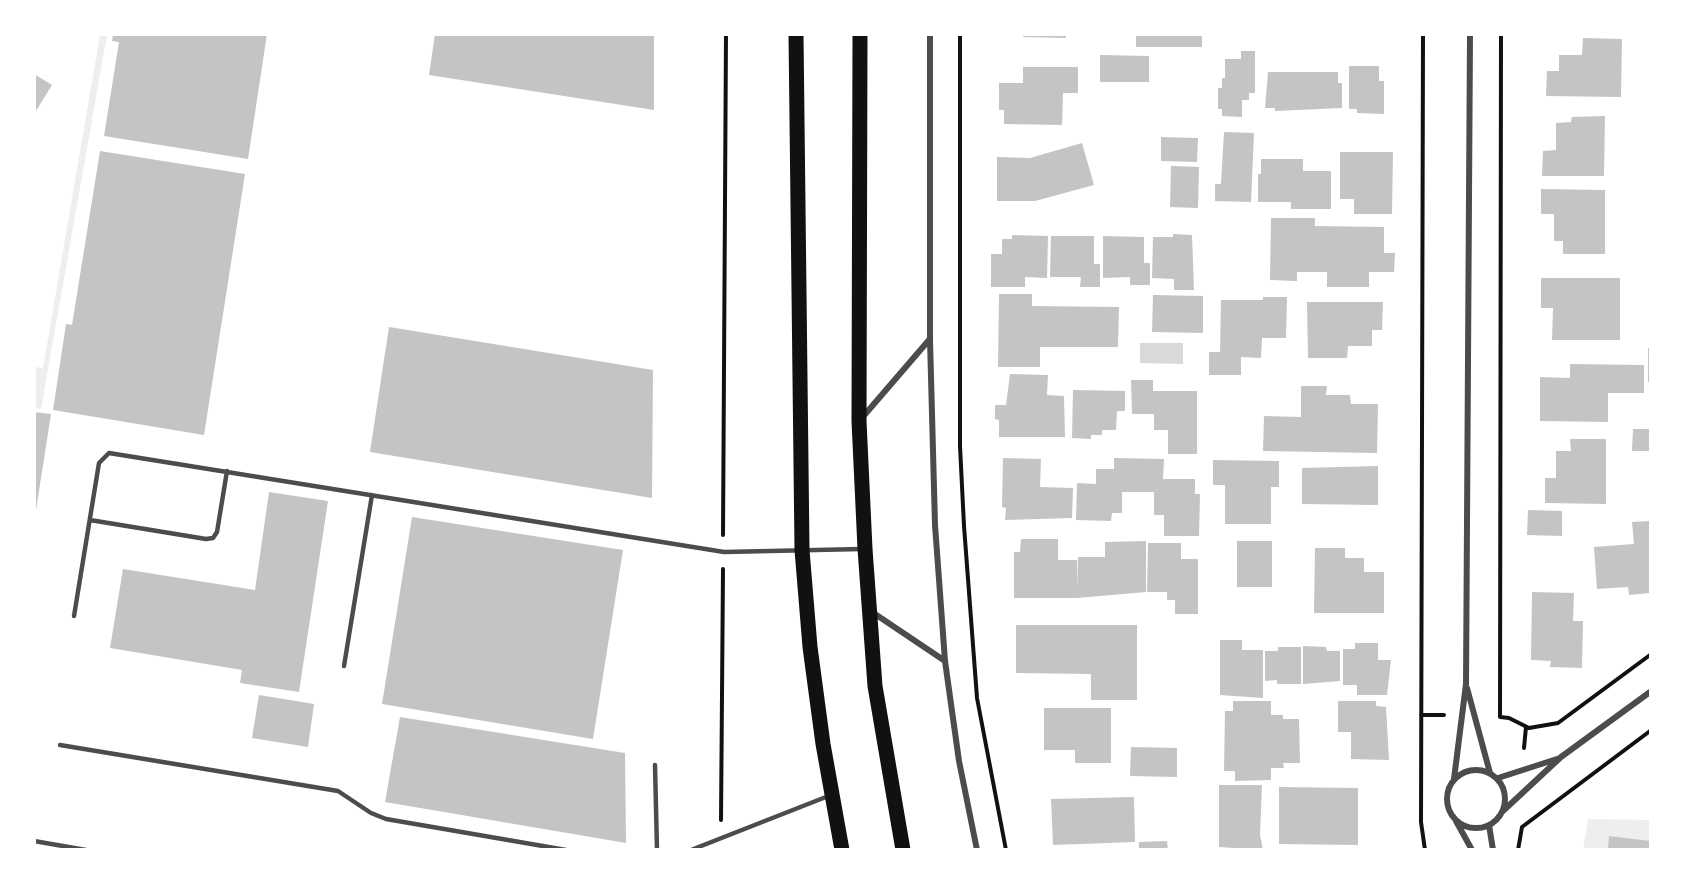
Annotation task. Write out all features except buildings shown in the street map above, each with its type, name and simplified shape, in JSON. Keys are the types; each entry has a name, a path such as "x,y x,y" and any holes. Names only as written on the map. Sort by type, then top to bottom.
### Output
{"main road":[{"path":"796,34 802,550 810,647 842,849"},
{"path":"861,34 859,421 865,549 875,686 903,849"}],"street":[{"path":"930,34 930,340 935,525 945,661 960,761 977,849"},
{"path":"1470,34 1466,684 1455,779 1447,795 1447,804 1472,849"},
{"path":"859,421 930,340"},
{"path":"869,610 945,661"},
{"path":"1466,684 1490,773"},
{"path":"1455,819 1471,828 1489,825 1562,757 1650,692"},
{"path":"1498,778 1562,757"},
{"path":"1455,779 1471,770 1490,773 1498,778 1505,794 1503,811"},
{"path":"1489,825 1493,849"}],"lane":[{"path":"74,616 99,464 109,453 724,552 865,549"},
{"path":"90,520 206,539 213,538 217,532 226,471"},
{"path":"344,666 372,495"},
{"path":"60,745 338,791 371,813 386,819 566,849"},
{"path":"656,765 657,849"},
{"path":"691,849 832,795"},
{"path":"34,841 86,849"}],"path":[{"path":"721,838 726,34"},
{"path":"960,34 960,446 964,526 977,698 1006,849"},
{"path":"1423,34 1421,822 1425,849"},
{"path":"1500,717 1501,34"},
{"path":"1490,718 1509,718 1526,728 1558,723 1650,655"},
{"path":"1421,715 1450,716"},
{"path":"1524,752 1526,728"},
{"path":"1518,849 1522,827 1650,731"},
{"path":"1556,794 1559,799"}],"shaded area":[{"path":"100,35 107,35 41,409 35,408 35,367 43,368"},
{"path":"1140,343 1183,343 1183,364 1140,363"},
{"path":"1588,819 1650,820 1650,849 1583,850"}]}
